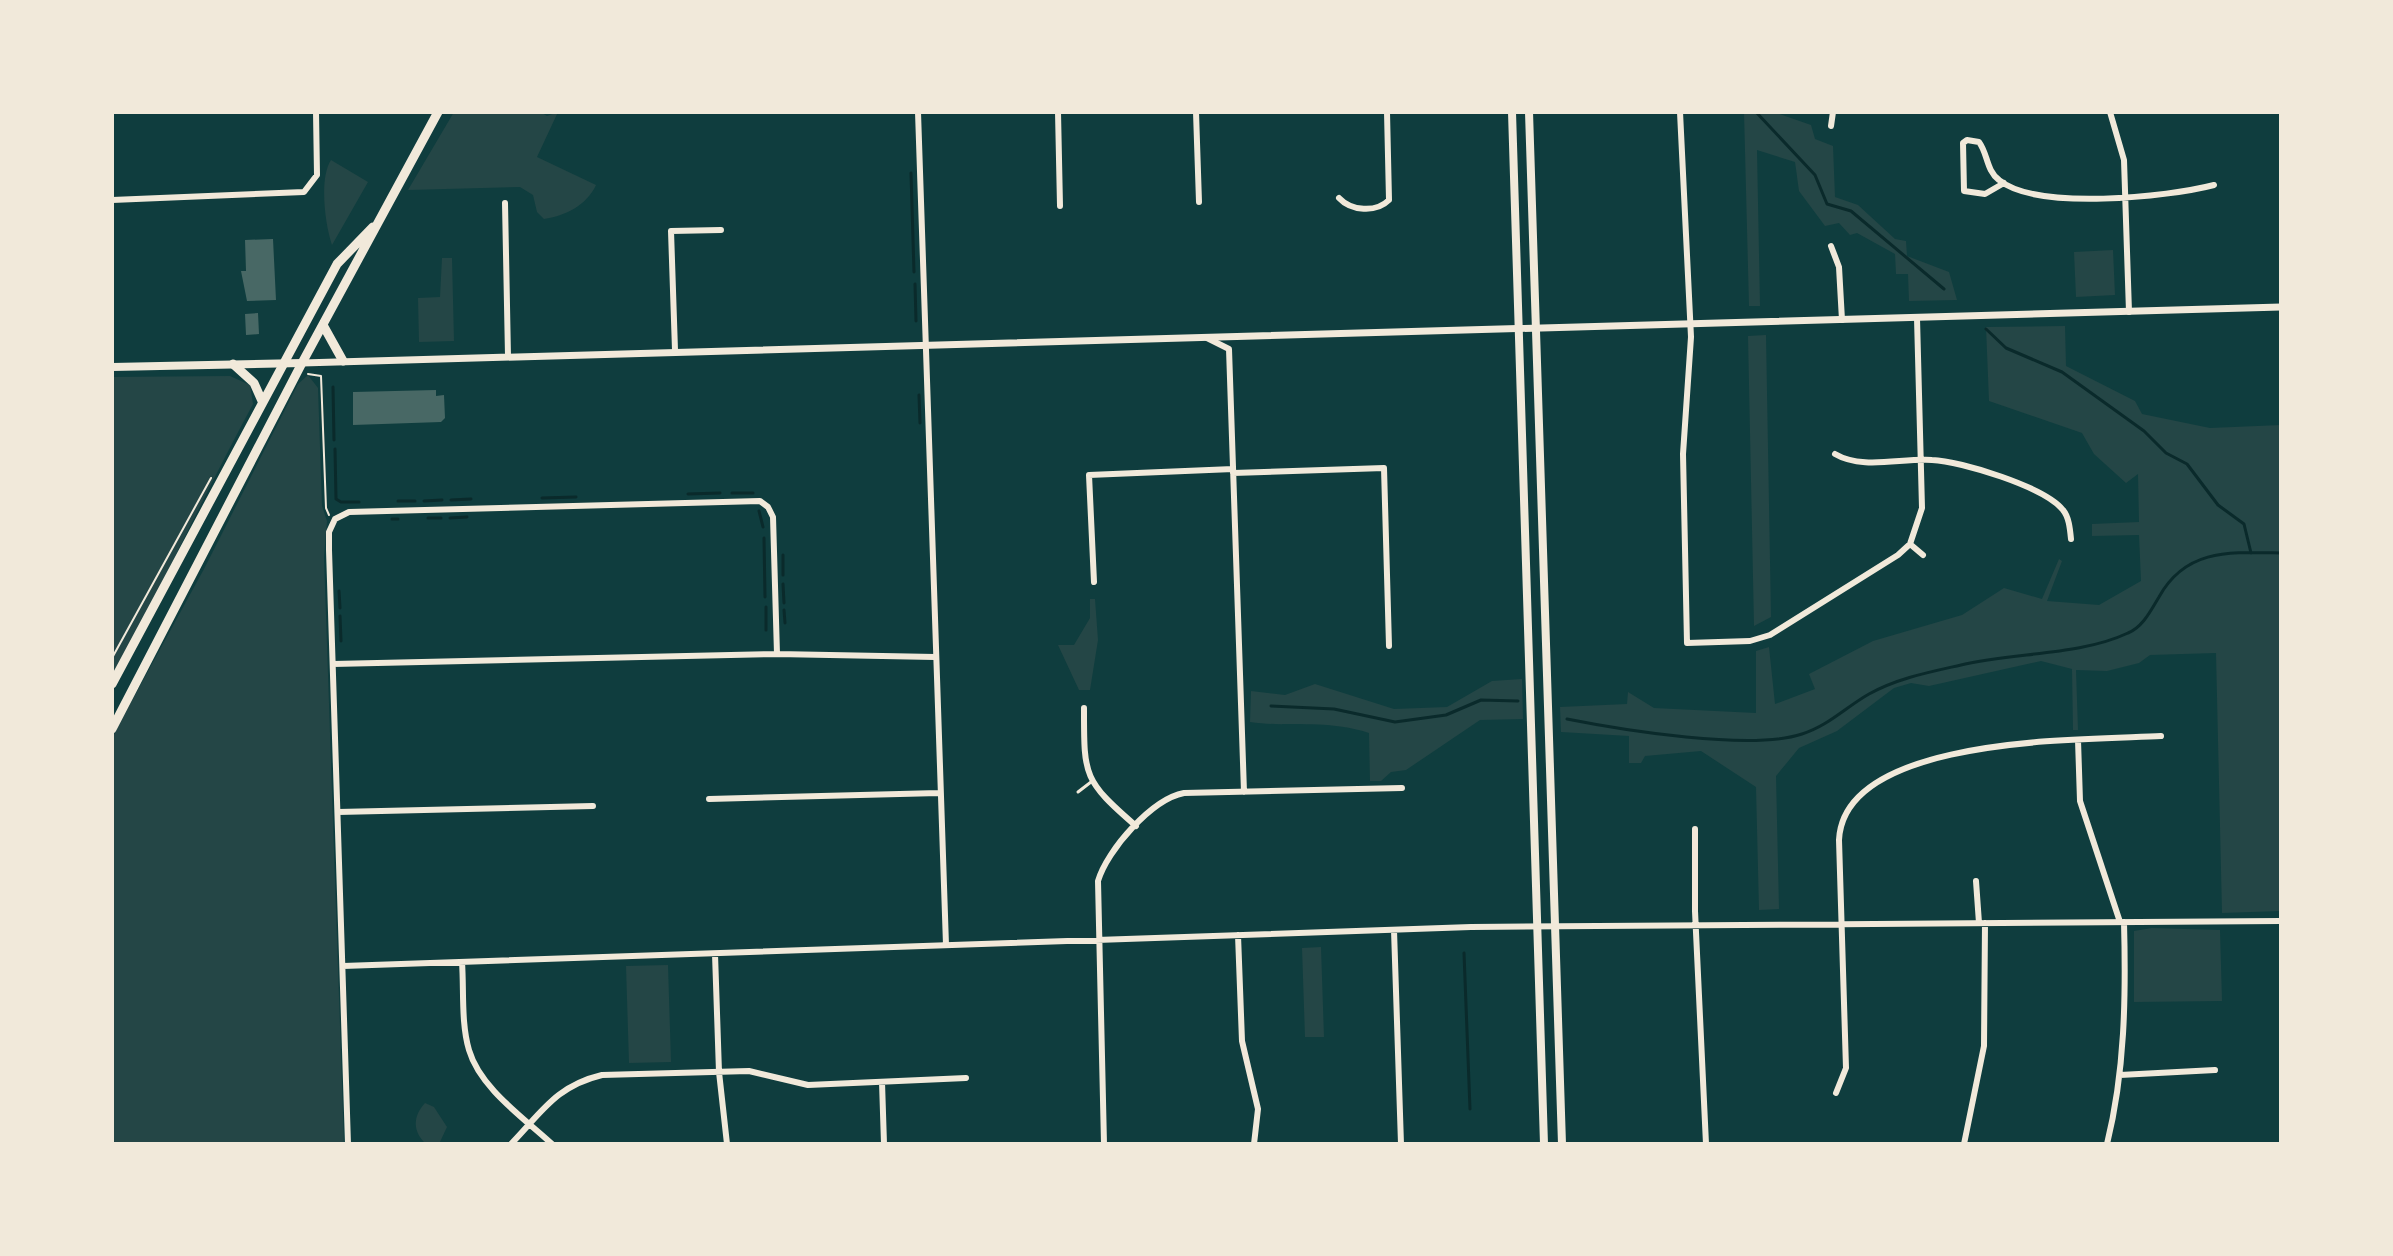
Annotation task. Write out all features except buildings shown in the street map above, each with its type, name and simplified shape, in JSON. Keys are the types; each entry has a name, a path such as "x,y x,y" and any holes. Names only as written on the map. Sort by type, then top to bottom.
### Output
{"main road":[{"path":"112,729 302,363 438,112"},
{"path":"1512,112 1522,327 1544,1144"},
{"path":"1529,112 1562,1144"},
{"path":"112,684 337,264 381,218"},
{"path":"323,325 329,343 343,361"},
{"path":"112,367 302,363"},
{"path":"233,364 254,383 262,401"}],"street":[{"path":"112,200 295,194 312,186 317,161 316,112"},
{"path":"918,112 946,945"},
{"path":"1058,112 1060,206"},
{"path":"1196,112 1199,202"},
{"path":"1339,198 1348,207 1356,208 1380,207 1389,200 1387,112"},
{"path":"1680,112 1690,324 1683,476 1687,643 1750,641 1770,635 1898,555 1910,544 1921,513 1917,318"},
{"path":"1831,126 1833,112"},
{"path":"2110,112 2123,155 2129,312"},
{"path":"2004,183 1985,194 1964,191 1963,143 1967,140 1979,142 1988,166 2004,183 2038,197 2182,193 2214,185"},
{"path":"505,203 508,356"},
{"path":"675,350 671,231 721,230"},
{"path":"1831,246 1839,267 1842,320"},
{"path":"302,363 675,350 2281,307"},
{"path":"1204,337 1229,349 1244,792"},
{"path":"1835,454 1856,462 1945,461 2035,491 2066,513 2071,539"},
{"path":"1094,582 1089,475 1384,468 1389,646"},
{"path":"348,1144 329,537 332,517 349,512 754,501 766,504 773,517 777,654"},
{"path":"1910,544 1923,555"},
{"path":"333,664 777,654 935,657"},
{"path":"1084,708 1084,767 1091,782 1136,826"},
{"path":"1836,1093 1846,1068 1839,840 1842,818 1861,796 1927,759 1970,750 2161,736"},
{"path":"2078,740 2080,801 2122,922 2127,999 2120,1075 2107,1144"},
{"path":"1104,1144 1097,891 1101,872 1136,826 1158,802 1174,795 1402,788"},
{"path":"709,799 939,793"},
{"path":"338,812 593,806"},
{"path":"1695,829 1706,1144"},
{"path":"1964,1144 1984,1046 1982,923 1976,881"},
{"path":"343,966 1538,926 2281,921"},
{"path":"1394,930 1401,1144"},
{"path":"1238,935 1242,1041 1258,1109 1254,1144"},
{"path":"715,954 719,1072 727,1144"},
{"path":"462,962 466,1037 472,1057 486,1080 552,1144"},
{"path":"2120,1075 2215,1070"},
{"path":"511,1144 558,1093 592,1078 749,1071 808,1085 966,1078"},
{"path":"882,1082 884,1144"}],"lane":[{"path":"1078,792 1091,782"}],"path":[{"path":"302,376 321,376 332,517"},
{"path":"112,658 210,479"}],"shaded area":[{"path":"454,112 540,112 547,116 558,112 537,157 596,185 587,198 574,208 544,219 537,212 533,195 520,187 408,190"},
{"path":"1744,112 1774,112 1811,125 1815,139 1833,146 1835,197 1858,205 1895,239 1906,241 1907,256 1949,272 1957,300 1909,301 1908,274 1896,274 1895,254 1857,233 1850,235 1839,223 1825,226 1799,191 1795,162 1757,150 1760,306 1749,306"},
{"path":"331,160 368,182 332,245 325,214 324,190"},
{"path":"2113,250 2115,295 2076,297 2074,252"},
{"path":"442,258 452,258 454,341 419,342 418,298 440,297"},
{"path":"2065,326 2066,366 2135,401 2142,414 2210,428 2281,425 2281,911 2222,913 2216,653 2150,655 2139,663 2107,671 2076,670 2078,730 2073,730 2072,669 2041,661 1929,686 1911,683 1894,688 1837,731 1799,748 1776,776 1779,909 1759,910 1756,787 1701,751 1645,756 1641,763 1629,763 1629,736 1561,732 1560,707 1627,704 1628,692 1654,708 1756,713 1756,651 1769,647 1775,704 1815,689 1809,674 1873,641 1962,615 2004,588 2042,599 2059,559 2062,561 2047,601 2099,605 2141,581 2139,535 2092,536 2092,524 2139,522 2138,474 2126,483 2094,454 2082,433 1989,401 1986,327"},
{"path":"1766,335 1771,617 1754,626 1748,336"},
{"path":"308,375 318,388 322,506 327,521 324,557 344,1144 112,1144 112,737 204,569 298,384"},
{"path":"230,376 250,385 253,404 112,681 112,377"},
{"path":"1090,599 1095,599 1098,640 1090,690 1079,690 1058,645 1074,645 1090,618"},
{"path":"1522,679 1523,719 1480,720 1406,770 1391,772 1381,781 1370,781 1369,733 1338,726 1250,722 1251,691 1285,695 1315,684 1394,709 1447,707 1492,681"},
{"path":"2152,928 2220,930 2222,1001 2134,1002 2134,931"},
{"path":"1321,947 1324,1037 1305,1037 1302,948"},
{"path":"668,965 671,1062 629,1063 626,966"},
{"path":"425,1103 434,1107 447,1127 439,1144 426,1144 416,1129 416,1118"}],"waterway":[{"path":"1756,112 1815,175 1827,204 1851,211 1944,289"},
{"path":"911,173 914,272"},
{"path":"915,284 916,321"},
{"path":"1986,329 2006,348 2062,372 2144,431 2166,453 2187,464 2218,505 2244,524 2251,553"},
{"path":"333,387 334,440"},
{"path":"919,395 920,423"},
{"path":"335,449 336,499 359,502"},
{"path":"688,494 720,493"},
{"path":"732,493 753,493"},
{"path":"542,498 576,497"},
{"path":"451,500 471,499"},
{"path":"424,501 442,500"},
{"path":"398,501 415,501"},
{"path":"759,511 763,527"},
{"path":"450,518 467,517"},
{"path":"428,518 441,518"},
{"path":"392,519 398,519"},
{"path":"764,538 765,597"},
{"path":"1567,719 1720,740 1780,739 1802,734 1829,721 1880,688 1903,680 1981,661 2089,646 2128,633 2150,613 2170,581 2196,561 2228,554 2281,553"},
{"path":"783,555 783,575"},
{"path":"783,584 784,603"},
{"path":"339,591 340,608"},
{"path":"766,607 766,630"},
{"path":"784,610 785,623"},
{"path":"340,616 341,641"},
{"path":"1271,706 1334,709 1395,722 1446,715 1481,700 1518,701"},
{"path":"1464,953 1470,1109"}]}
